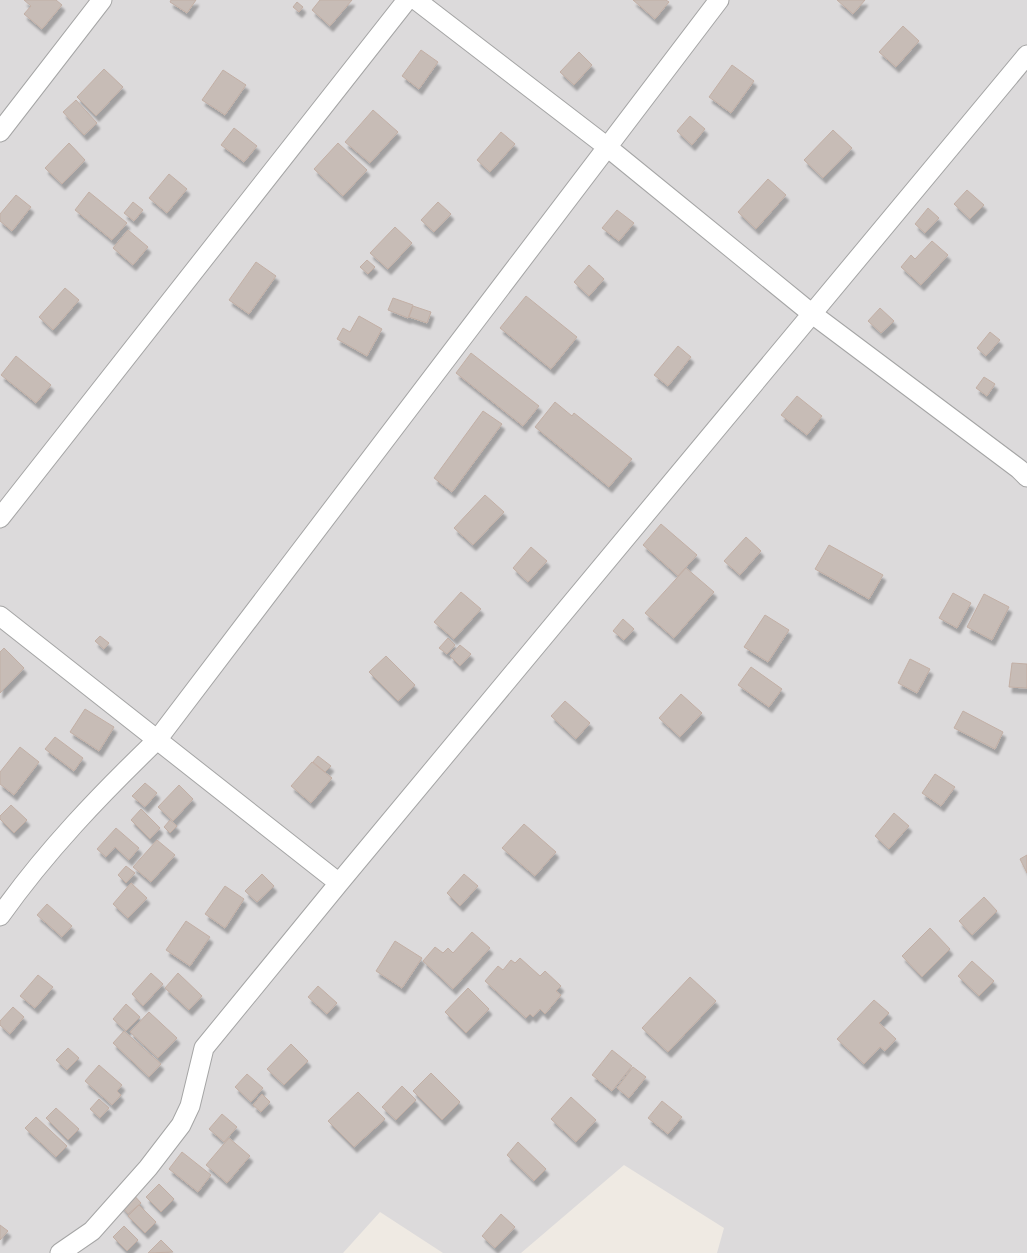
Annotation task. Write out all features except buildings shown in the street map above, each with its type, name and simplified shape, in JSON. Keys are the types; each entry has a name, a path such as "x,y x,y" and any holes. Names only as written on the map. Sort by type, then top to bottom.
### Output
{"street":[{"path":"0,132 102,0"},
{"path":"0,518 407,0"},
{"path":"416,0 606,146 811,313 1019,469 1027,477"},
{"path":"0,916 54,846 106,790 158,740 718,0"},
{"path":"60,1253 92,1231 148,1168 181,1125 190,1106 204,1048 811,313 1027,55"},
{"path":"0,616 339,884"}],"shaded area":[{"path":"0,0 1027,0 1027,1253 717,1253 724,1228 624,1165 521,1253 443,1253 380,1212 343,1253 0,1253"}]}
